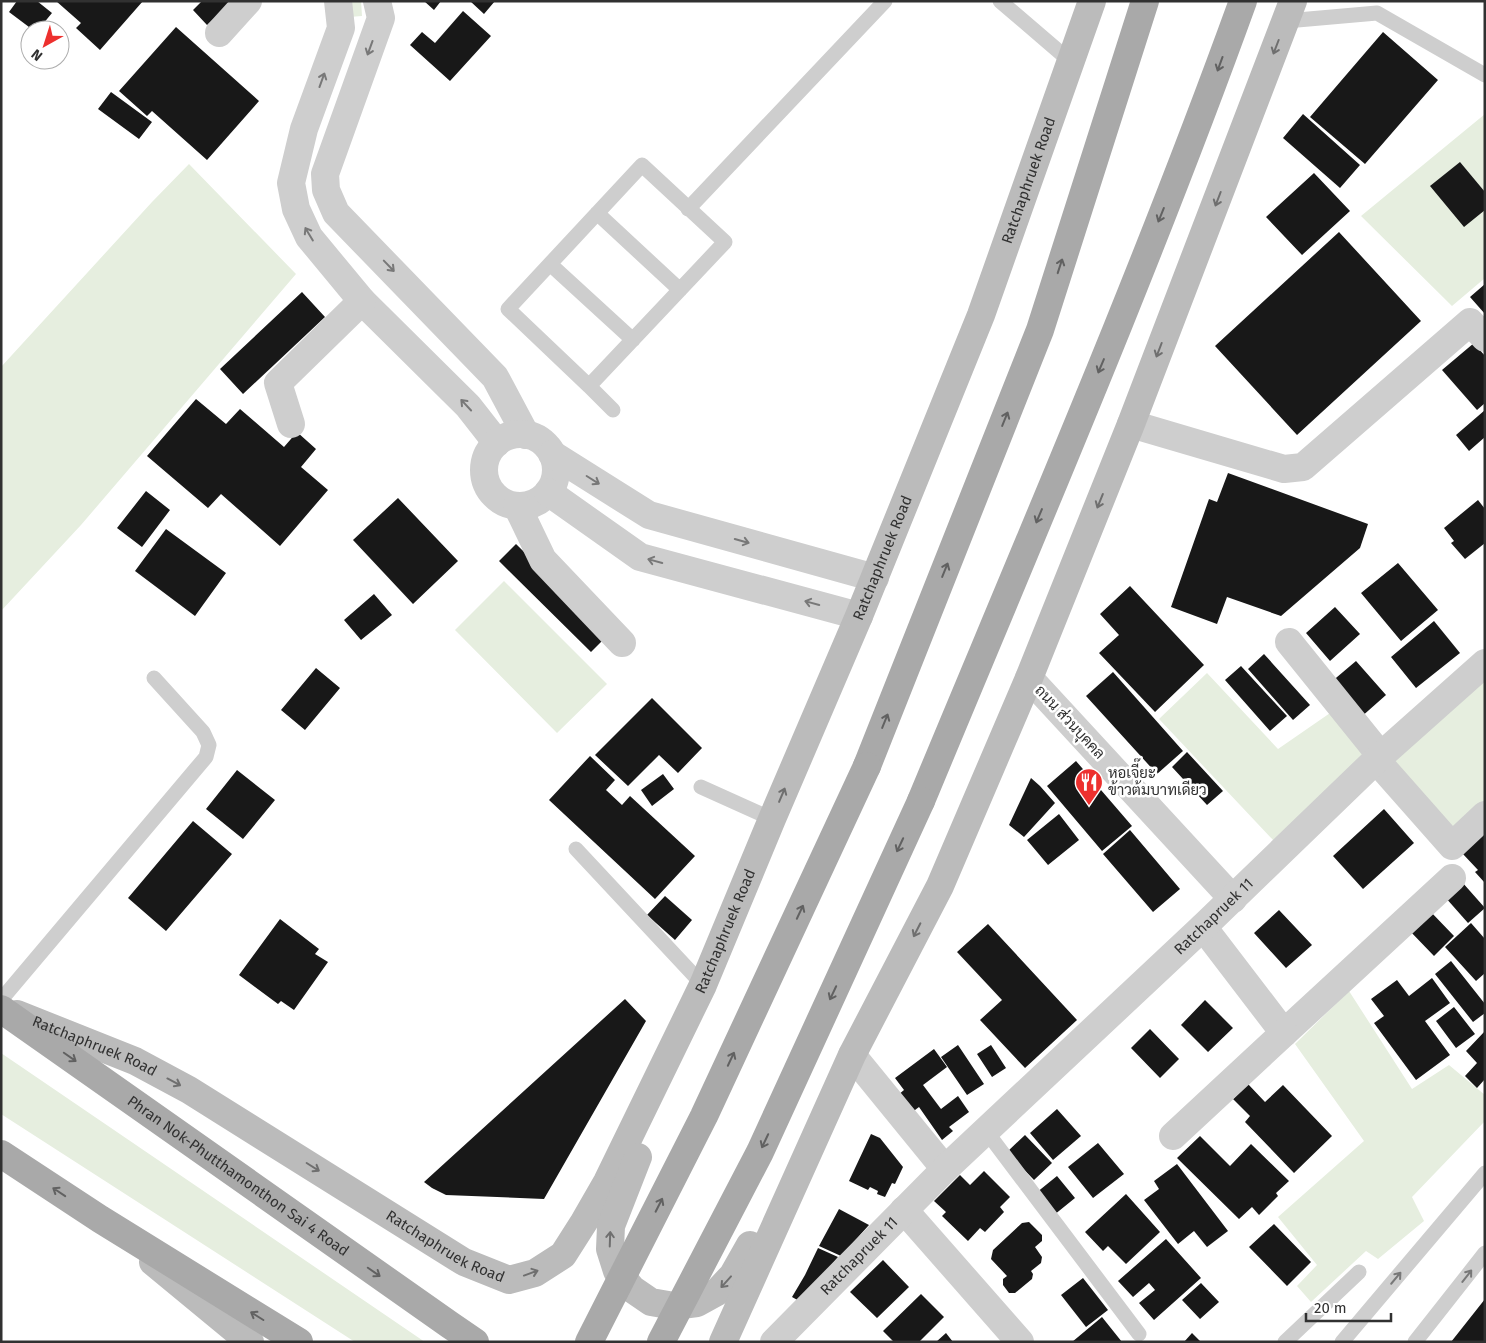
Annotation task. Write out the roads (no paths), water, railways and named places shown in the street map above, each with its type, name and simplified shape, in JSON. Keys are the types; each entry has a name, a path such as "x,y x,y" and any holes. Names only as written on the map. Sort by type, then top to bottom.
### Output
{"main road":[{"name":"Ratchaphruek Road","path":"1,1008 135,1061 189,1090 464,1262 509,1280 535,1273 563,1256 607,1182 703,985 859,616 981,315 1092,1"},
{"path":"589,1342 704,1116 868,766 1040,330 1145,1"},
{"path":"661,1342 760,1152 921,801 1107,353 1208,98 1242,1"},
{"path":"703,985 610,1226 610,1249 617,1271 632,1289 651,1302 674,1306 697,1303 717,1292 733,1275 848,1064 940,886 1029,678 1131,424 1289,11"},
{"name":"Phran Nok-Phutthamonthon Sai 4 Road","path":"1,1008 475,1342"},
{"path":"723,1342 848,1064"},
{"path":"1,1154 100,1219 299,1342"},
{"path":"100,1219 250,1342"}],"street":[{"path":"219,33 248,1"},
{"path":"338,1 341,28 304,129 291,183 296,208 309,237 362,301 468,406 497,442"},
{"path":"377,1 381,18 325,174 326,190 336,213 495,377 526,435"},
{"path":"334,266 360,237"},
{"path":"291,424 278,383 362,301"},
{"path":"1131,424 1284,469 1303,467 1470,322 1485,338"},
{"path":"552,454 555,464 553,484 541,500 530,505 517,506 508,504 492,494 487,486 484,477 484,467 490,450 497,442 505,438 515,435 526,435 536,439 545,445 552,454 649,515 874,578"},
{"path":"548,492 640,557 859,616"},
{"path":"517,506 542,560 622,643"},
{"path":"1289,642 1378,758 1452,846 1485,815"},
{"name":"Ratchapruek 11","path":"774,1342 945,1169 1233,899 1378,758 1485,663"},
{"name":"ถนน ส่วนบุคคล","path":"1029,678 1233,899"},
{"path":"1173,1136 1452,878"},
{"path":"1203,927 1284,1033"},
{"path":"848,1064 945,1169"},
{"path":"904,1210 1020,1342"}],"lane":[{"path":"688,209 885,1"},
{"path":"1000,1 1070,61"},
{"path":"1289,11 1377,13 1485,75"},
{"path":"589,386 724,242 642,166 508,308 589,386 614,410"},
{"path":"597,213 680,290"},
{"path":"550,264 633,340"},
{"path":"1,1000 206,757 209,745 203,732 154,678"},
{"path":"701,787 772,819"},
{"path":"576,849 703,985"},
{"path":"986,1131 1139,1334"},
{"path":"1342,1342 1485,1173"},
{"path":"1415,1342 1485,1253"},
{"path":"1285,1342 1359,1272"}],"place":[{"name":"หอเจี๊ยะ ข้าวต้มบาทเดียว","path":"1089,806"}]}
